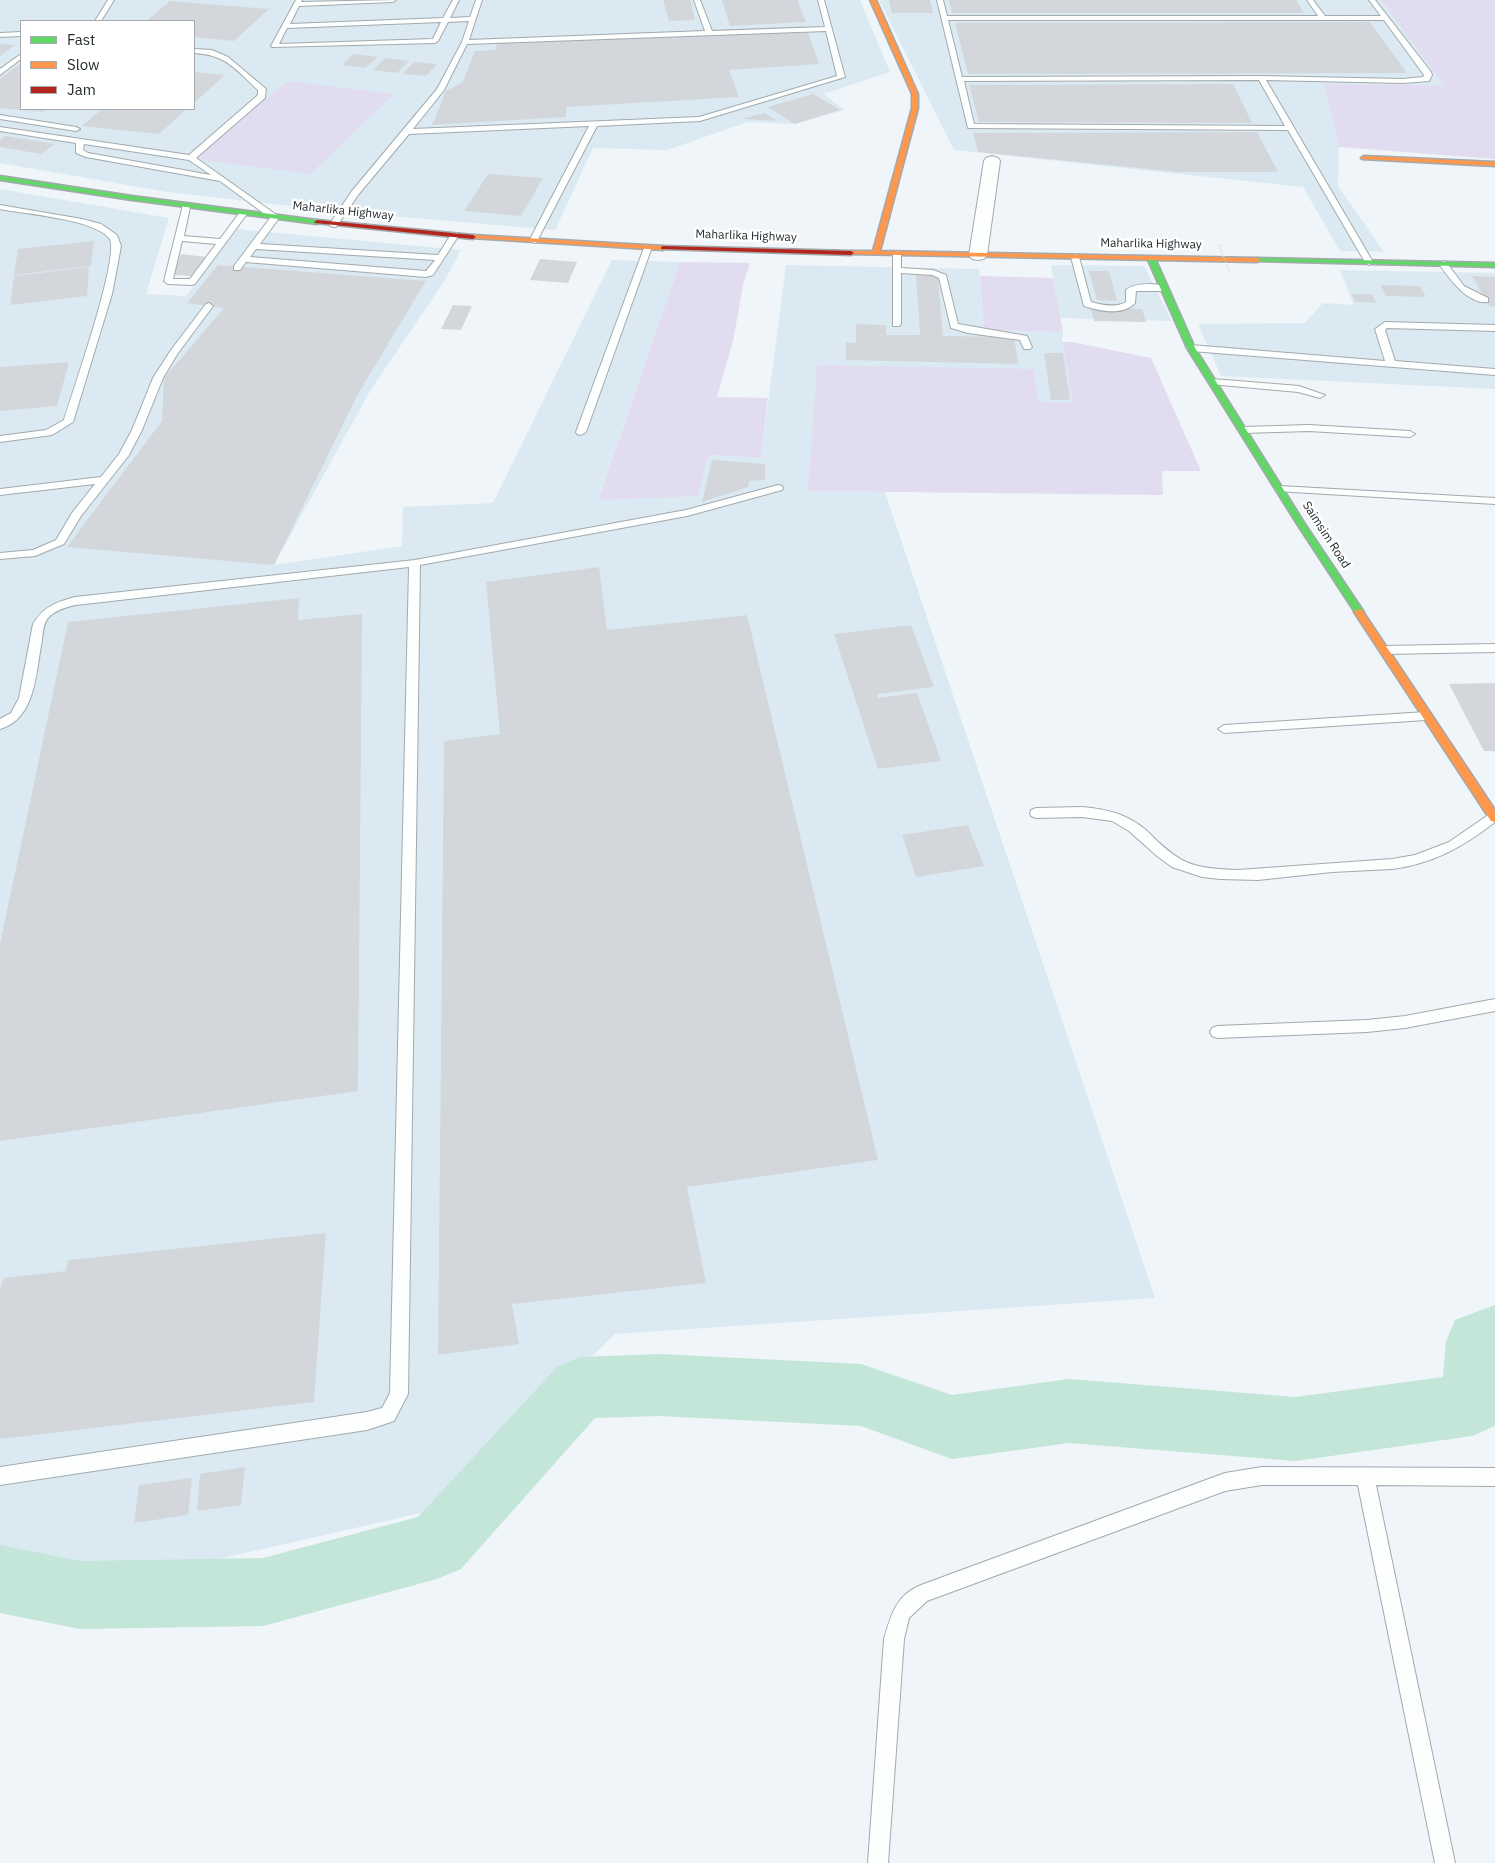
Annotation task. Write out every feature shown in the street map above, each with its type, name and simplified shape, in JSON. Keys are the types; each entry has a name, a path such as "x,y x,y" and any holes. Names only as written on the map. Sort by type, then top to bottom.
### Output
{"main road":[{"path":"873,0 916,94 915,108 876,253"},
{"path":"1364,158 1495,164"},
{"name":"Maharlika Highway","path":"0,178 186,207 333,225 533,241 897,254 1495,265"},
{"name":"Saimsim Road","path":"1150,258 1191,348 1426,716 1494,817"}],"street":[{"path":"978,255 992,161"}],"lane":[{"path":"99,20 111,0"},
{"path":"393,0 298,2 274,46 435,42 456,0"},
{"path":"333,225 355,193 440,90 465,42 479,0"},
{"path":"697,0 709,33"},
{"path":"407,132 700,119 841,77 821,0"},
{"path":"940,0 971,126 1290,128"},
{"path":"1310,0 1323,18"},
{"path":"960,79 1261,78 1403,81 1426,79 1427,72 1372,0"},
{"path":"944,18 1386,18"},
{"path":"284,26 472,19"},
{"path":"465,42 828,29"},
{"path":"0,35 20,34"},
{"path":"191,158 262,96 262,89 226,58 212,52 195,50"},
{"path":"0,74 20,57"},
{"path":"1261,78 1369,262"},
{"path":"0,117 76,129"},
{"path":"533,241 594,124"},
{"path":"0,130 191,158 275,218 237,268"},
{"path":"80,141 79,151 86,155 222,179"},
{"path":"0,207 82,221 98,226 114,237 117,246 108,294 68,422 48,433 0,439"},
{"path":"186,207 168,281 192,282 243,214"},
{"path":"244,259 426,274 430,273 455,235"},
{"path":"179,238 222,242"},
{"path":"255,246 441,258"},
{"path":"581,432 648,246"},
{"path":"896,324 897,254"},
{"path":"1075,256 1088,304 1093,306 1125,307 1131,303 1130,290 1134,288 1163,288"},
{"path":"1443,264 1460,288 1485,300"},
{"path":"897,270 933,272 943,277 954,326 968,330 1021,337 1024,338 1027,347"},
{"path":"0,556 35,553 60,542 76,515 124,455 137,430 158,378 174,352 209,306"},
{"path":"1391,364 1380,329 1385,326 1495,328"},
{"path":"1191,348 1495,372"},
{"path":"1213,382 1299,389 1320,395"},
{"path":"1244,430 1309,428 1410,434"},
{"path":"0,492 104,480"},
{"path":"1278,486 1404,489"},
{"path":"1278,486 1495,501"},
{"path":"0,725 15,716 25,698 39,624 44,614 60,605 75,601 415,563 687,513 778,488"},
{"path":"0,1476 368,1421 388,1415 400,1394 415,563"},
{"path":"1384,650 1495,648"},
{"path":"1224,729 1426,716"},
{"path":"1482,799 1495,798"},
{"path":"1036,813 1106,814 1126,822 1169,859 1190,869 1214,874 1280,872 1386,864 1424,858 1450,849 1494,817"},
{"path":"1217,1032 1367,1026 1406,1022 1495,1005"},
{"path":"878,1863 894,1639 901,1613 921,1594 1225,1482 1262,1476 1495,1477"},
{"path":"1364,1476 1445,1863"}],"path":[{"path":"1219,245 1230,273"}],"shaded area":[{"path":"0,0 860,0 890,72 824,94 844,110 795,124 748,122 667,150 593,148 555,230 343,212 167,192 0,163"},
{"path":"879,0 1381,0 1445,85 1324,84 1339,147 1338,186 1384,252 1340,251 1303,187 954,150"},
{"path":"1381,0 1495,0 1495,159 1339,147 1324,84 1444,85"},
{"path":"288,81 394,94 310,174 196,159"},
{"path":"0,189 169,218 146,294 186,296 237,229 461,250 445,280 370,391 274,565 402,546 403,507 493,503 612,260 680,262 598,499 707,455 761,458 786,265 979,269 984,330 1063,332 1062,342 1073,403 1039,402 1034,369 809,491 885,492 1155,1298 615,1334 430,1511 166,1571 24,1558 0,1553"},
{"path":"680,262 750,263 743,285 733,341 717,397 768,398 761,458 708,455 698,496 598,500"},
{"path":"1051,265 1144,266 1172,321 1060,318"},
{"path":"1340,270 1495,273 1495,389 1221,376 1198,324 1305,323 1323,303 1354,305"},
{"path":"980,276 1053,278 1063,332 984,330"},
{"path":"1062,342 1072,342 1151,358 1201,471 1162,471 1163,495 808,491 817,365 1034,369 1039,402 1073,403"}],"building":[{"path":"663,0 690,0 695,20 669,21"},
{"path":"722,0 797,0 806,22 730,26"},
{"path":"889,0 930,0 933,13 892,13"},
{"path":"949,0 1296,0 1304,13 952,13"},
{"path":"170,1 269,9 234,41 195,37 195,20 147,20"},
{"path":"1370,22 1407,73 968,74 955,23"},
{"path":"806,26 819,64 729,70 739,97 566,107 566,117 432,125 446,91 463,82 475,51 495,50 499,39"},
{"path":"0,44 15,45 0,56"},
{"path":"354,54 378,57 365,68 342,65"},
{"path":"385,58 409,61 397,73 373,70"},
{"path":"414,62 437,64 426,76 402,74"},
{"path":"20,64 20,110 0,108 0,79"},
{"path":"195,72 225,75 195,102"},
{"path":"1233,84 1252,123 979,122 969,85"},
{"path":"813,94 840,110 795,124 768,107"},
{"path":"22,110 46,110 43,112"},
{"path":"101,110 186,110 159,134 82,126"},
{"path":"764,113 778,121 744,119 744,118"},
{"path":"1257,132 1278,172 1178,172 978,152 973,133"},
{"path":"5,136 55,144 41,154 0,147 0,140"},
{"path":"488,174 543,178 521,216 464,211"},
{"path":"94,241 91,266 14,275 18,249"},
{"path":"181,254 207,257 193,276 173,275"},
{"path":"540,259 577,262 568,283 530,280"},
{"path":"218,265 426,281 358,394 274,565 67,547 162,421 164,378 224,308 187,303"},
{"path":"89,267 87,296 10,305 14,276"},
{"path":"1089,271 1109,271 1117,301 1097,300"},
{"path":"916,275 938,276 943,336 1014,337 1018,364 846,360 846,342 856,343 856,324 886,325 886,335 920,335"},
{"path":"1472,276 1495,277 1495,307 1489,306"},
{"path":"1380,285 1420,286 1426,297 1386,296"},
{"path":"1352,294 1372,294 1376,303 1355,302"},
{"path":"453,305 472,306 461,330 441,329"},
{"path":"1091,309 1142,309 1146,322 1094,321"},
{"path":"1044,353 1063,353 1070,400 1051,400"},
{"path":"69,362 57,406 0,411 0,367"},
{"path":"712,460 765,464 765,480 749,481 748,487 702,502"},
{"path":"599,567 607,630 747,615 878,1160 687,1187 706,1283 512,1304 519,1344 438,1355 444,741 500,734 486,582"},
{"path":"299,598 298,620 362,614 358,1091 0,1141 0,944 68,622"},
{"path":"911,625 934,687 877,694 878,698 917,693 941,761 878,769 834,634"},
{"path":"1495,683 1495,751 1484,751 1449,684"},
{"path":"968,825 984,866 916,877 902,835"},
{"path":"326,1233 314,1402 0,1439 0,1291 3,1278 66,1271 68,1260"},
{"path":"245,1467 241,1505 197,1511 200,1474"},
{"path":"192,1478 188,1515 134,1523 139,1485"}],"waterway":[{"path":"0,1579 80,1595 263,1592 437,1545 580,1388 659,1385 861,1395 952,1427 1069,1411 1296,1429 1472,1405 1477,1341 1495,1335"}],"traffic: fast":[{"path":"0,178 132,198 317,222"},
{"path":"1151,258 1191,348 1301,524 1359,612"},
{"path":"1257,260 1495,265"}],"traffic: slow":[{"path":"873,0 915,94 915,108 876,253"},
{"path":"1364,158 1495,164"},
{"path":"473,237 663,248"},
{"path":"851,253 1257,260"},
{"path":"1359,612 1495,818"}],"traffic: jam":[{"path":"317,222 473,237"},
{"path":"663,248 851,253"}]}
